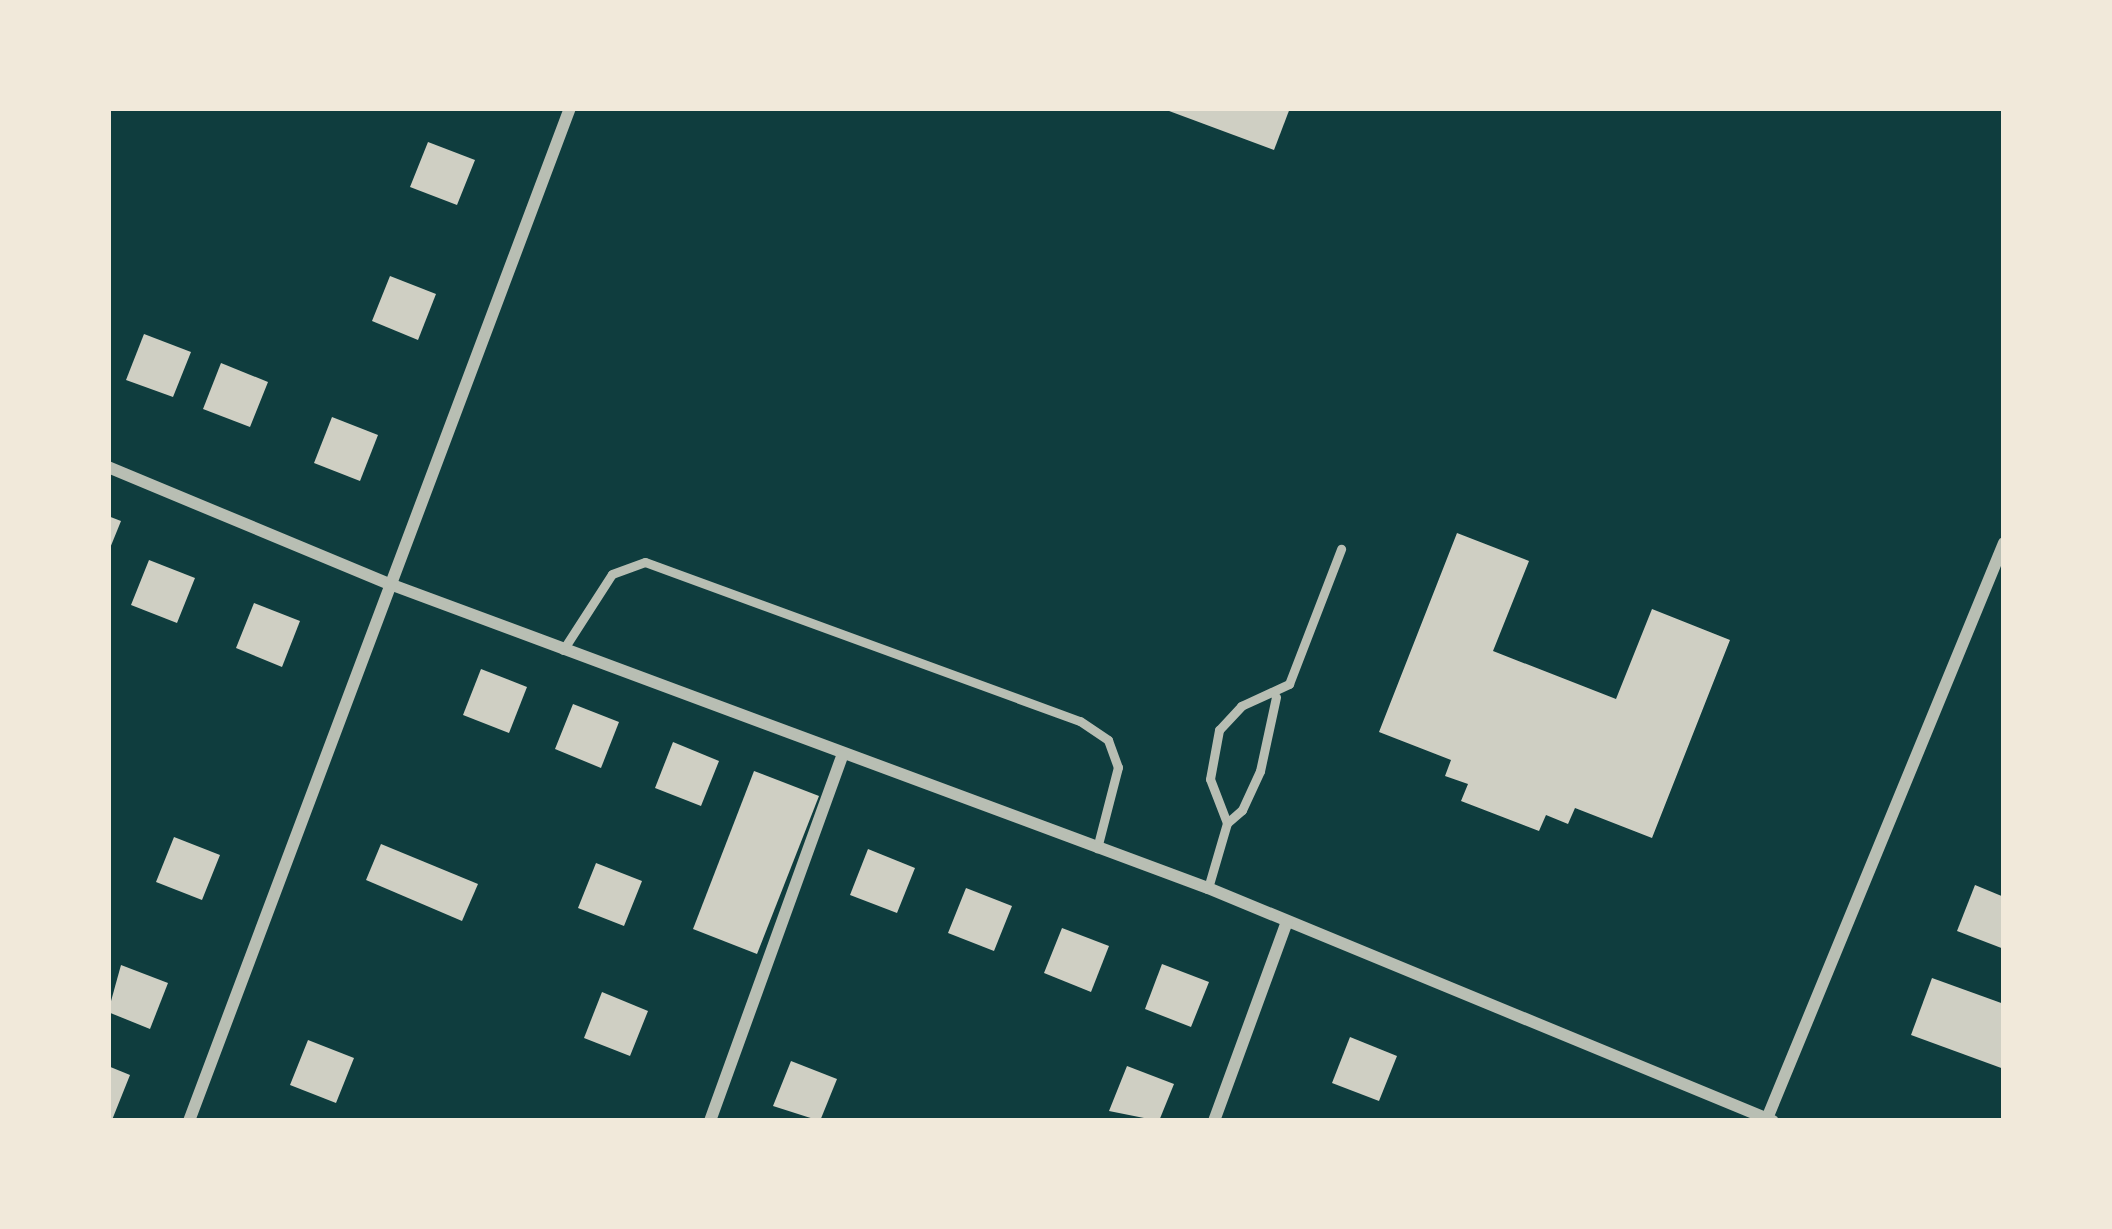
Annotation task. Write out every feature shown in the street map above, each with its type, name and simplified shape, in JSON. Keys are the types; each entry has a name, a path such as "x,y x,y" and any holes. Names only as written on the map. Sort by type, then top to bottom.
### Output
{"street":[{"path":"189,1121 387,584 570,108"},
{"path":"108,467 387,584 842,757 1208,888 1769,1120 2004,544"},
{"path":"710,1121 842,757"},
{"path":"1214,1121 1287,922"}],"lane":[{"path":"1227,823 1210,779 1219,730 1240,706 1276,697 1289,684 1341,549"},
{"path":"563,650 613,574 645,562 1080,721 1108,740 1118,767 1096,848"},
{"path":"1208,888 1227,823 1260,770 1276,697"}],"building":[{"path":"1161,108 1290,108 1274,150"},
{"path":"428,142 475,160 457,205 410,187"},
{"path":"390,276 436,294 418,340 372,321"},
{"path":"144,334 191,352 173,397 126,380"},
{"path":"221,363 268,382 250,427 203,409"},
{"path":"332,417 378,435 360,481 314,463"},
{"path":"108,516 121,521 108,553"},
{"path":"1457,533 1529,561 1493,651 1616,699 1652,609 1730,640 1652,838 1575,808 1568,824 1546,815 1539,831 1461,801 1468,784 1445,776 1451,760 1379,732"},
{"path":"149,560 195,578 177,623 131,605"},
{"path":"254,603 300,621 282,667 236,648"},
{"path":"481,669 527,687 509,733 463,715"},
{"path":"573,704 619,722 601,768 555,749"},
{"path":"673,742 719,761 701,806 655,788"},
{"path":"754,771 819,796 757,954 693,929"},
{"path":"174,837 220,855 202,900 156,882"},
{"path":"381,844 478,884 462,921 366,880"},
{"path":"868,849 915,868 897,913 850,895"},
{"path":"596,863 642,881 624,926 578,908"},
{"path":"1975,885 2004,897 2004,949 1957,931"},
{"path":"966,888 1012,906 994,951 948,933"},
{"path":"1062,928 1109,946 1091,992 1044,973"},
{"path":"1162,964 1209,982 1191,1027 1145,1009"},
{"path":"121,965 168,983 150,1029 108,1012"},
{"path":"1932,978 2004,1004 2004,1069 1911,1035"},
{"path":"602,992 648,1011 630,1056 584,1038"},
{"path":"1350,1037 1397,1056 1379,1101 1332,1083"},
{"path":"308,1040 354,1058 336,1103 290,1085"},
{"path":"791,1061 837,1079 820,1121 773,1106"},
{"path":"108,1066 130,1075 112,1120 108,1119"},
{"path":"1127,1066 1174,1084 1159,1121 1109,1111"}]}
